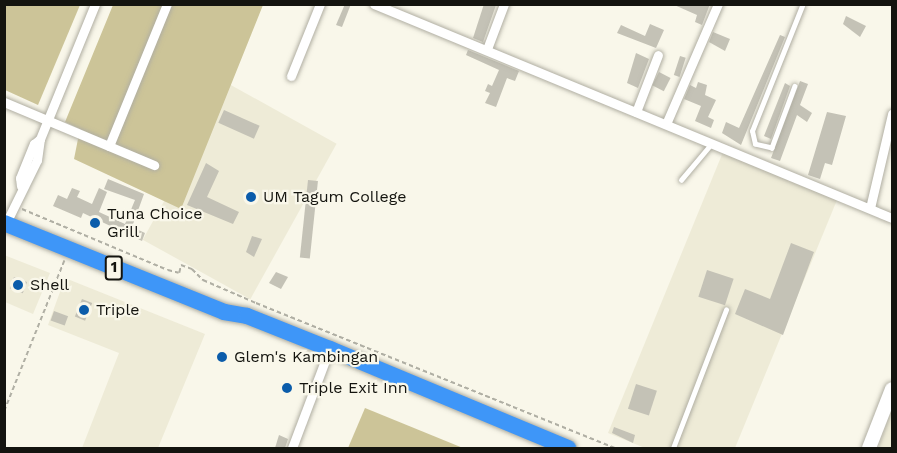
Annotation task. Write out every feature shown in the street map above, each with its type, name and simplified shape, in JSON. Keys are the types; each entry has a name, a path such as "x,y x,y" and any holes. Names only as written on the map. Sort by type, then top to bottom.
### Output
{"highway":[{"name":"1","path":"5,223 224,312 247,316 541,448"},
{"name":"1","path":"224,312 244,327 326,358 358,366 568,448"}],"main road":[{"path":"870,448 892,389"}],"street":[{"path":"5,223 21,186 28,181 40,139 95,4"},
{"path":"109,146 167,4"},
{"path":"291,76 320,4"},
{"path":"374,4 892,218"},
{"path":"487,49 504,4"},
{"path":"666,124 718,4"},
{"path":"636,112 658,55"},
{"path":"4,102 154,165"},
{"path":"870,208 892,114"},
{"path":"292,448 326,358"}],"lane":[{"path":"795,86 772,148 758,146 752,141 752,131 801,6"},
{"path":"681,180 712,143"},
{"path":"753,160 758,146"},
{"path":"673,448 726,310"}],"path":[{"path":"13,205 168,270 179,273 181,265 192,269 203,280 256,303 615,448"},
{"path":"4,411 68,249"}],"shaded area":[{"path":"5,4 80,5 38,105 5,90"},
{"path":"113,5 263,5 181,209 74,159 80,129 65,122"},
{"name":"UM Tagum College","path":"229,84 337,144 250,299 143,240"},
{"path":"723,152 837,200 735,448 645,448 608,433"},
{"path":"4,255 50,273 33,314 5,302"},
{"path":"65,278 205,334 158,448 82,448 119,353 48,325"},
{"path":"365,408 463,448 348,448"},
{"path":"892,409 892,448 878,448"}],"building":[{"path":"345,4 351,4 342,27 336,25"},
{"path":"484,4 496,5 483,42 473,38"},
{"path":"672,4 710,4 702,25 695,22 697,15"},
{"path":"846,16 866,26 860,37 843,24"},
{"path":"650,24 664,30 656,48 617,33 621,25 645,36"},
{"path":"713,32 730,39 725,51 709,42"},
{"path":"780,35 785,37 741,145 722,133 726,122 739,128"},
{"path":"468,50 519,71 515,81 507,78 496,107 485,103 490,93 485,91 488,84 492,86 499,70 466,55"},
{"path":"636,53 649,59 638,88 627,83"},
{"path":"680,56 686,58 680,77 674,75"},
{"path":"659,72 671,78 664,91 652,85"},
{"path":"800,81 808,84 800,105 812,113 807,122 797,115 780,161 771,158"},
{"path":"698,82 707,85 705,95 716,100 708,117 714,120 711,128 695,121 701,106 684,99 690,85 696,88"},
{"path":"785,83 790,86 771,139 764,136"},
{"path":"224,110 260,126 254,139 218,123"},
{"path":"827,112 846,116 832,165 825,163 820,179 808,175"},
{"path":"206,163 219,171 207,197 239,212 233,224 187,205"},
{"path":"108,179 144,194 132,227 145,233 142,241 83,213 81,218 53,206 58,195 67,199 72,188 80,191 77,197 92,204 99,188 107,192 99,212 125,224 135,200 104,189"},
{"path":"308,180 318,181 310,259 300,258"},
{"path":"252,236 262,239 254,257 246,252"},
{"path":"791,243 814,252 783,335 735,314 745,289 770,299"},
{"path":"707,270 734,279 725,305 698,297"},
{"path":"276,272 288,277 281,289 269,283"},
{"name":"Shell","path":"14,277 27,282 23,293 10,288"},
{"name":"Triple","path":"82,299 92,303 85,321 75,317"},
{"path":"54,311 68,316 65,326 51,320"},
{"path":"636,384 657,391 649,416 628,409"},
{"path":"614,427 635,435 633,443 612,433"},
{"path":"279,435 288,439 285,448 275,448"}],"place":[{"name":"UM Tagum College","path":"251,197"},
{"name":"Tuna Choice Grill","path":"95,223"},
{"name":"Shell","path":"18,285"},
{"name":"Triple","path":"84,310"},
{"name":"Glem's Kambingan","path":"222,357"},
{"name":"Triple Exit Inn","path":"287,388"}]}
